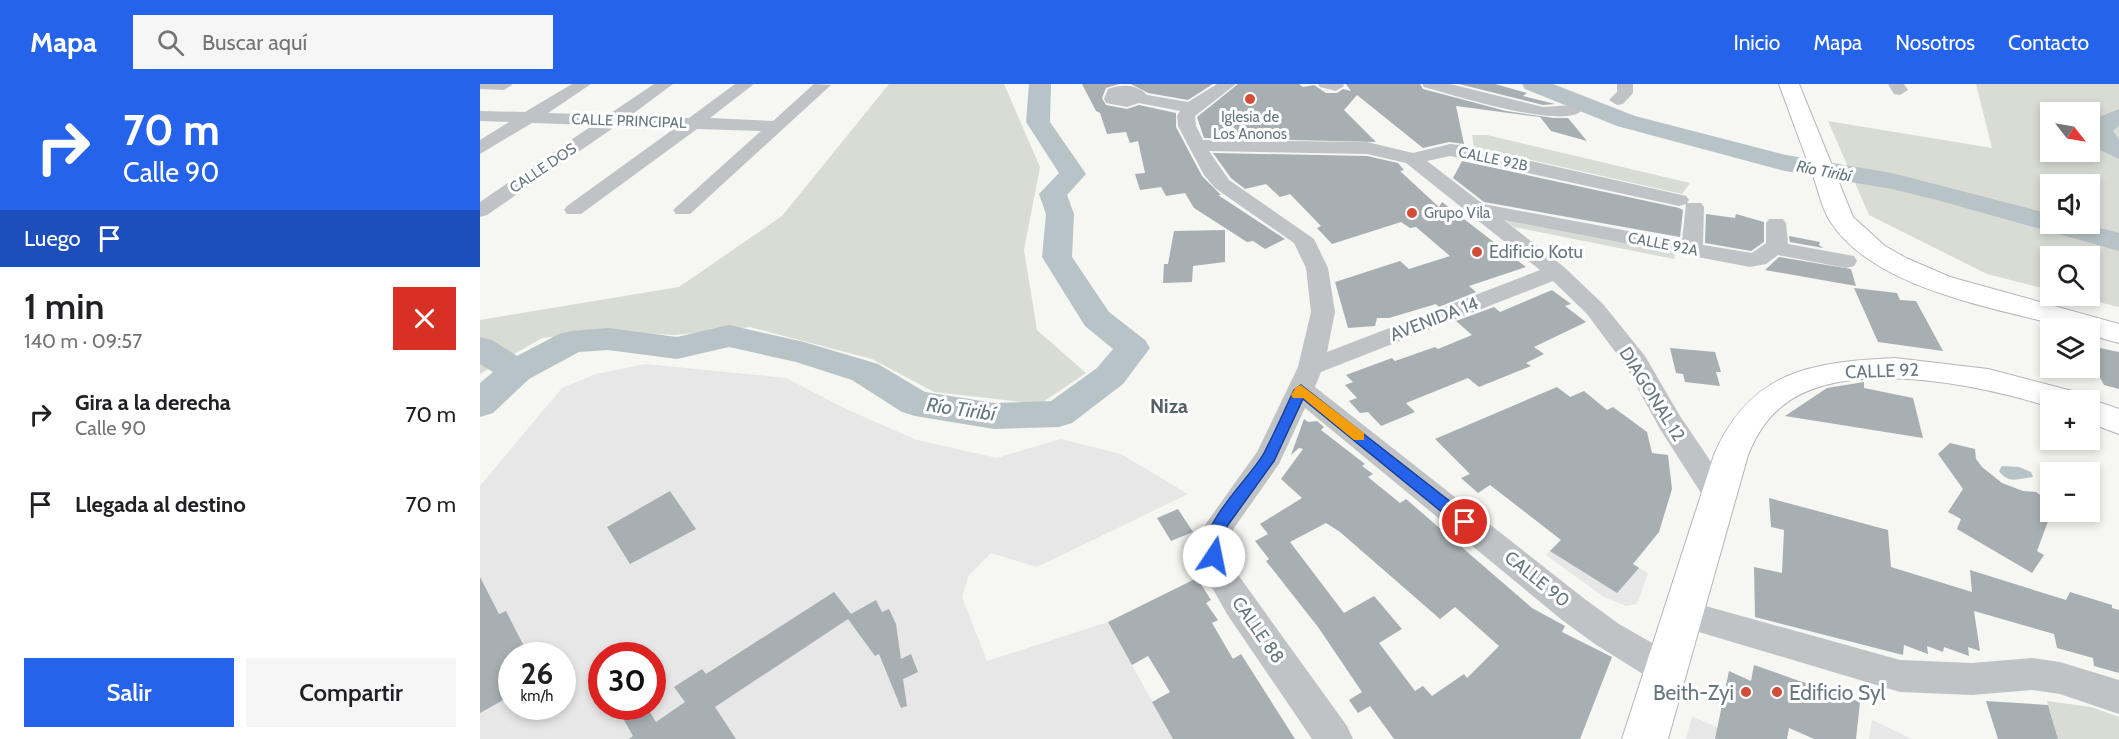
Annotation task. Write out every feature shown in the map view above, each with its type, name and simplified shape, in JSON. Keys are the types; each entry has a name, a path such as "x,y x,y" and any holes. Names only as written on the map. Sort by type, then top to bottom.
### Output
{"main road":[{"path":"1789,84 1841,219 1851,234 1869,248 1924,277 2119,334"},
{"name":"CALLE 92","path":"1645,739 1731,455 1744,426 1758,409 1798,384 1829,374 1876,368 1921,369 1970,375 2040,394"},
{"path":"2100,414 2119,422"}],"street":[{"path":"480,84 504,86"},
{"path":"480,148 583,84"},
{"name":"CALLE DOS","path":"480,211 665,84"},
{"path":"574,210 746,84"},
{"path":"1139,98 1191,108 1228,84"},
{"path":"1430,84 1543,112 1573,110"},
{"path":"1617,100 1625,93 1625,84"},
{"path":"683,210 823,85"},
{"name":"CALLE 88","path":"1191,108 1186,116 1187,126 1211,171 1222,184 1303,239 1317,268 1323,312 1306,378 1269,457 1222,522 1214,538 1214,556 1222,577 1239,604 1334,739"},
{"name":"CALLE PRINCIPAL","path":"480,116 777,126"},
{"name":"CALLE 92B","path":"1197,145 1367,148 1413,159 1450,150 1460,151 1686,204 1692,249"},
{"name":"DIAGONAL 12","path":"1413,159 1556,272 1595,309 1636,362 1670,423 1719,496"},
{"name":"CALLE 92A","path":"1478,209 1750,260 1758,259 1774,248"},
{"path":"1776,224 1777,244 1774,248 1846,261"},
{"name":"AVENIDA 14","path":"1306,378 1556,272"},
{"name":"CALLE 90","path":"1306,378 1574,610 1607,634 1667,670"},
{"path":"1684,614 1900,676 1972,679 2032,674 2060,678 2119,697"}],"shaded area":[{"path":"889,84 1004,84 1040,167 1024,250 1037,330 1086,373 1040,404 934,392 872,359 750,327 675,335 605,331 542,338 480,374 480,320 679,287 782,216"},
{"path":"1976,84 2119,84 2119,307 2100,302 2100,246 2040,246 2040,287 1987,274 1869,215 1828,121 1992,148"},
{"path":"1472,135 1487,135 1690,183 1682,194 1474,147"},
{"path":"1502,218 1676,251 1674,259 1514,227"},
{"path":"645,364 786,378 848,410 917,440 997,458 1061,439 1121,454 1188,494 1037,567 991,553 969,575 962,597 987,661 1108,622 1173,739 480,739 480,486 562,388 596,374"},
{"path":"2002,466 2019,467 2031,472 2033,477 2014,480 2007,478 1999,471"},
{"path":"1571,528 1648,573 1637,604 1626,606 1604,597 1546,555"},
{"path":"2047,701 2091,707 2119,717 2119,739 2058,739"},
{"path":"1692,716 1743,739 1686,739"},
{"path":"1872,720 1912,739 1869,739"}],"building":[{"path":"1082,84 1119,84 1106,88 1102,98 1106,105 1127,109 1139,105 1176,113 1176,127 1202,176 1221,195 1218,195 1285,239 1265,249 1253,241 1247,242 1194,208 1185,193 1166,196 1161,187 1140,190 1135,174 1145,173 1138,141 1130,143 1126,132 1107,134 1100,113 1096,111"},
{"path":"1131,84 1213,84 1188,100 1148,93"},
{"path":"1238,84 1299,84 1303,87 1314,85 1326,93 1337,93 1343,89 1351,91 1346,84 1420,84 1423,89 1506,111 1568,118 1587,141 1551,131 1540,117 1456,106 1464,144 1449,142 1423,148 1357,95 1344,110 1376,142 1204,138 1197,117"},
{"path":"1459,84 1495,84 1527,93 1523,96 1555,104 1543,105"},
{"path":"1213,153 1367,156 1398,163 1404,170 1400,171 1439,207 1442,202 1526,267 1469,286 1476,292 1439,307 1436,304 1389,318 1377,318 1375,326 1348,328 1335,282 1400,261 1409,269 1450,256 1416,227 1410,228 1401,222 1332,244 1317,228 1321,226 1290,194 1280,197 1266,184 1245,189 1231,178"},
{"path":"1462,161 1679,208 1683,210 1680,237 1484,202 1453,178"},
{"path":"1706,214 1735,218 1736,214 1764,222 1764,242 1751,251 1705,243"},
{"path":"1225,230 1225,262 1193,266 1192,282 1163,283 1164,264 1168,264 1174,231"},
{"path":"1789,236 1820,242 1819,245 1823,248 1790,242"},
{"path":"1779,257 1851,269 1856,286 1765,270"},
{"path":"1854,288 1897,293 1900,300 1916,301 1943,351 1878,342"},
{"path":"1552,290 1571,304 1565,306 1586,322 1534,347 1544,354 1526,363 1531,366 1479,387 1468,378 1406,403 1415,412 1381,426 1368,412 1360,413 1349,401 1357,398 1345,385 1353,382 1346,375 1392,358 1395,361 1435,347 1438,349 1472,335 1456,321 1494,307 1500,312"},
{"path":"1670,348 1715,352 1721,372 1716,372 1720,386 1685,382 1683,374 1676,373"},
{"path":"2100,348 2119,352 2119,389 2104,385 2100,378"},
{"path":"1864,382 1864,388 1913,398 1923,438 1785,416 1827,388"},
{"path":"1557,387 1570,397 1584,391 1607,410 1613,407 1647,432 1652,453 1668,455 1672,489 1659,532 1633,564 1639,568 1617,593 1550,551 1561,540 1490,485 1478,493 1461,478 1470,474 1435,439"},
{"path":"1304,419 1308,422 1317,421 1324,427 1321,430 1365,464 1362,466 1373,474 1368,477 1400,503 1406,499 1532,608 1565,626 1562,632 1612,657 1580,739 1394,739 1370,706 1358,713 1349,700 1362,692 1318,627 1266,561 1269,559 1255,541 1268,534 1260,524 1302,498 1281,479 1303,449 1299,448 1291,455","holes":["1326,523 1340,532 1440,619 1455,607 1499,646 1467,678 1464,674 1432,696 1423,686 1415,691 1379,643 1402,629 1374,596 1344,613 1290,542"]},
{"path":"1950,443 1975,449 1976,459 1982,467 2002,483 2040,495 2040,522 2048,522 2037,551 2044,555 2032,573 1957,529 1961,519 1948,512 1963,489 1938,454"},
{"path":"670,491 696,529 630,564 607,527"},
{"path":"1769,498 1888,530 1891,567 1972,592 1970,570 2066,600 2070,592 2112,605 2112,608 2119,610 2119,673 2094,666 2093,658 2057,648 2054,634 1974,611 1980,651 1968,647 1969,656 1944,647 1943,652 1927,646 1928,654 1904,645 1903,655 1755,617 1754,567 1782,573 1784,530 1771,527"},
{"path":"1178,509 1193,532 1171,541 1157,518"},
{"path":"480,577 499,614 506,611 522,642 498,642 498,703 480,713"},
{"path":"1197,578 1211,600 1206,603 1218,620 1212,623 1233,659 1241,654 1295,739 1173,739 1152,702 1170,692 1148,656 1132,665 1108,622"},
{"path":"834,592 851,614 876,600 882,612 889,609 896,624 901,659 911,654 918,672 903,679 907,706 901,708 879,654 875,656 848,619 715,707 736,739 629,739 633,736 624,720 655,720 656,722 666,720 666,715 685,702 674,687 702,669 706,674"},
{"name":"Edificio Syl","path":"1754,665 1860,702 1856,739 1814,739 1789,728 1787,739 1715,739 1729,671 1751,681"},
{"path":"1986,701 2048,705 2058,739 1998,739"}],"waterway":[{"name":"Río Tiribí","path":"516,371 571,342 608,339 677,348 729,336 804,353 865,372 915,403 994,416 1059,414 1110,376 1133,348 1097,319 1057,257 1060,214 1053,194 1073,174 1038,122 1040,84"},
{"name":"Río Tiribí","path":"1533,84 1626,121 1785,163 1892,181 1946,194 2119,242"},
{"name":"Río Tiribí","path":"2119,116 2103,124 2101,131 2109,145 2119,151"},
{"name":"Río Tiribí","path":"480,348 516,371"},
{"path":"480,404 516,371"}],"slow traffic":[{"path":"1298,395 1301,390 1359,436"}],"place":[{"name":"Iglesia de Los Anonos","path":"1250,99"},
{"name":"Grupo Vila","path":"1412,213"},
{"name":"Edificio Kotu","path":"1477,252"},
{"name":"Beith-Zyi","path":"1746,692"},
{"name":"Edificio Syl","path":"1777,692"}],"district":[{"name":"Niza","path":"1169,406"}],"route":[{"path":"1214,556 1214,538 1222,522 1269,457 1301,390 1465,522"}]}
